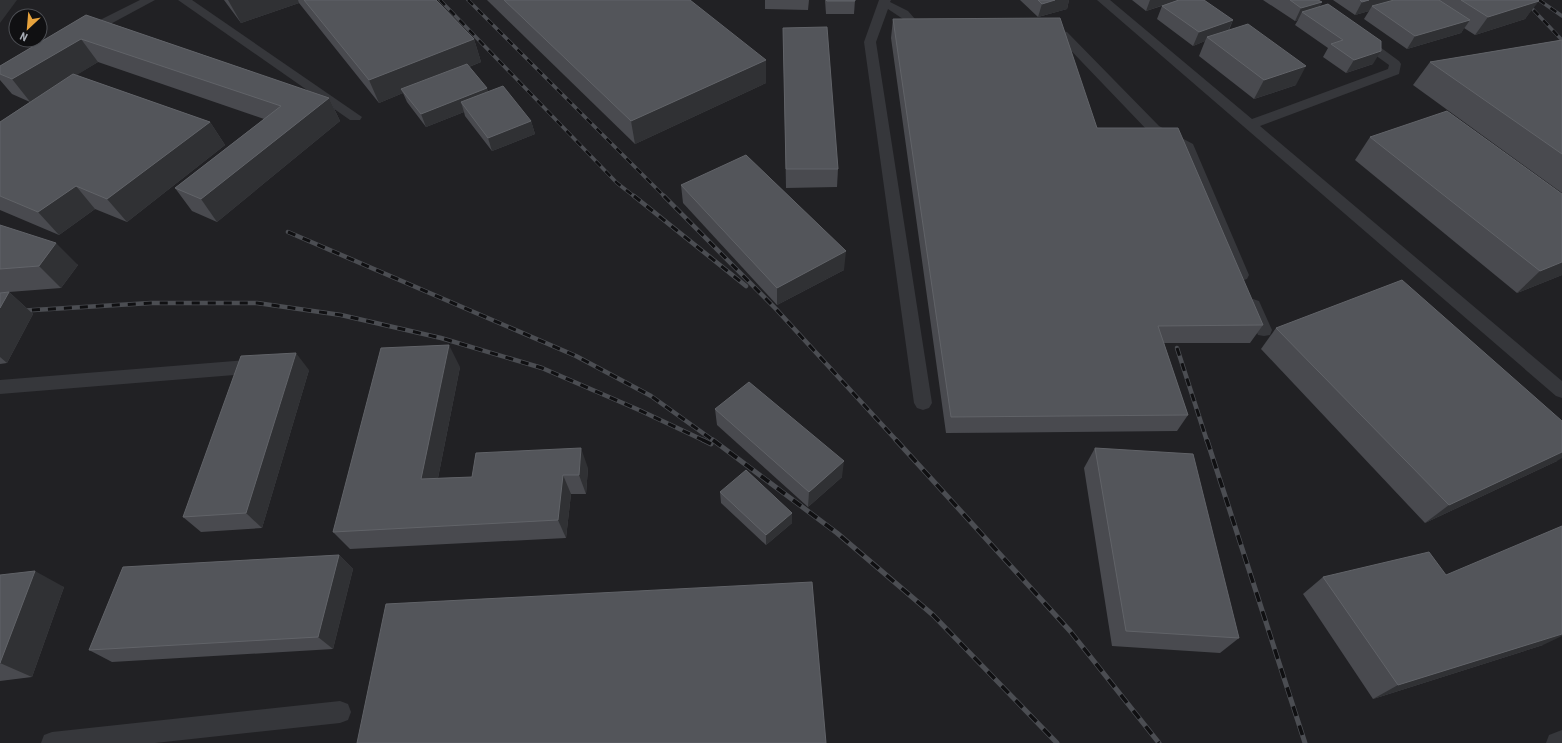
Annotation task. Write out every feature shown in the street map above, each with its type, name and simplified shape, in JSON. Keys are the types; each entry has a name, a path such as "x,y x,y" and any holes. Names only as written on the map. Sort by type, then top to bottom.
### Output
{"lane":[{"path":"79,36 150,0"},
{"path":"184,0 355,117"},
{"path":"1103,0 1562,390"},
{"path":"923,403 870,42 884,2 897,8 910,19 918,31 942,31"},
{"path":"1029,30 1051,31 1063,34 1154,129 1188,147 1264,330"},
{"path":"1250,125 1394,71 1395,64 1351,32"},
{"path":"0,387 271,365"},
{"path":"52,743 340,712"},
{"path":"1557,743 1562,741"}],"shaded area":[{"path":"0,0 1562,0 1562,743 0,743"}],"building":[{"path":"304,0 436,0 474,39 369,80"},
{"path":"504,0 690,0 766,60 631,121"},
{"path":"826,0 855,0 855,1 827,1"},
{"path":"1038,0 1055,0 1042,4"},
{"path":"1179,0 1204,0 1233,20 1199,32 1162,6"},
{"path":"1290,0 1318,0 1322,2 1301,8"},
{"path":"1394,0 1439,0 1470,20 1415,36 1372,6"},
{"path":"1461,0 1538,0 1539,1 1488,17"},
{"path":"1328,4 1381,41 1381,51 1354,60 1331,44 1343,40 1302,12"},
{"path":"86,15 329,98 201,199 175,188 281,106 81,39 12,79 0,74 0,66 30,48 48,48 48,38"},
{"path":"1060,18 1097,128 1178,128 1263,325 1158,326 1188,415 951,417 893,19"},
{"path":"1248,24 1306,66 1264,80 1207,37"},
{"path":"827,27 838,169 786,169 783,28"},
{"path":"1562,40 1562,154 1430,62"},
{"path":"467,64 487,88 421,114 401,89"},
{"path":"73,74 210,122 107,199 76,186 38,212 0,196 0,122"},
{"path":"503,86 531,121 488,138 461,102"},
{"path":"1447,111 1562,194 1562,262 1540,271 1370,137"},
{"path":"746,155 846,251 777,288 681,185"},
{"path":"0,225 56,243 39,266 0,269"},
{"path":"1402,280 1562,421 1562,452 1449,505 1276,328"},
{"path":"9,292 0,308 0,293"},
{"path":"449,345 421,479 472,477 476,453 581,448 579,475 563,475 558,520 333,532 381,348"},
{"path":"296,353 246,513 183,517 241,356"},
{"path":"749,382 844,461 809,492 715,409"},
{"path":"1095,448 1193,454 1239,638 1126,631"},
{"path":"746,470 792,513 766,535 720,492"},
{"path":"1562,526 1562,634 1398,685 1323,577 1429,552 1446,575"},
{"path":"339,555 318,637 89,650 123,567"},
{"path":"35,571 0,663 0,575"},
{"path":"812,582 826,743 357,743 386,604"}],"railway":[{"path":"440,0 617,183 635,197"},
{"path":"468,0 664,196"},
{"path":"1524,0 1562,40"},
{"path":"1539,0 1562,16"},
{"path":"634,196 746,286"},
{"path":"664,196 776,309 897,441"},
{"path":"288,232 576,356 651,396 714,441"},
{"path":"0,312 151,303 257,303 341,315 441,338 542,368 639,410 705,441"},
{"path":"1177,348 1207,441"},
{"path":"713,440 837,533 933,615 1057,743"},
{"path":"896,440 1070,631 1159,743"},
{"path":"1207,440 1305,743"},
{"path":"705,441 711,444"}]}
